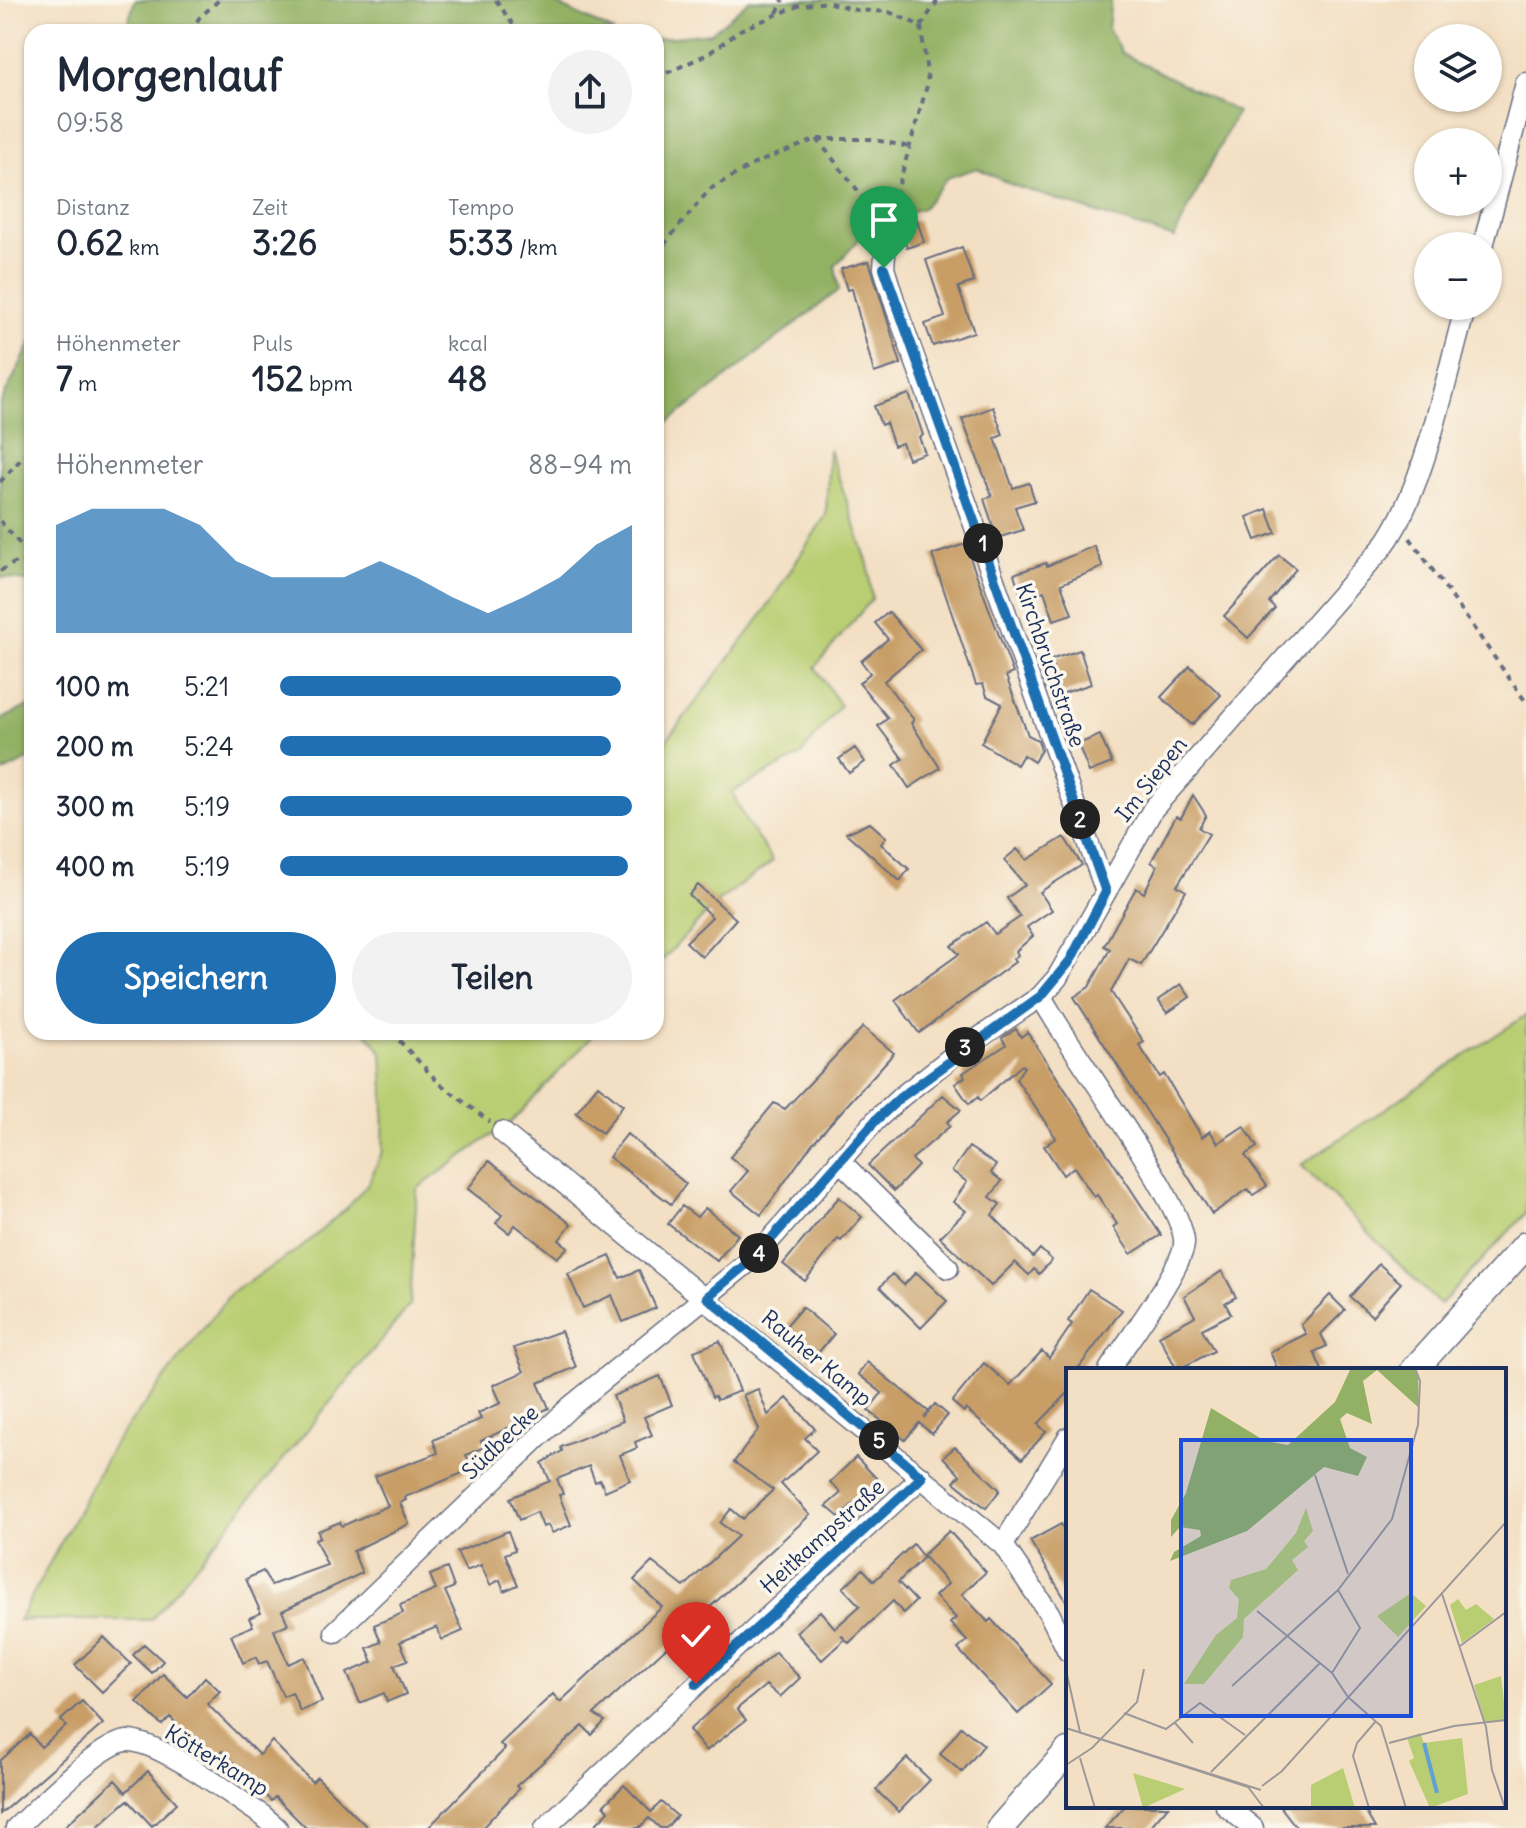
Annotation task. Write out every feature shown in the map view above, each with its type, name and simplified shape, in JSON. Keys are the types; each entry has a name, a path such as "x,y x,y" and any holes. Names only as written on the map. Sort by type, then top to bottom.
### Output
{"main road":[{"path":"1416,1368 1526,1245"},
{"path":"1000,1828 1066,1753"}],"street":[{"path":"1487,232 1526,83"},
{"name":"Kirchbruchstraße","path":"887,227 884,268 896,307 1106,892"},
{"name":"Im Siepen","path":"839,1160 910,1089 1041,996 1070,961 1153,809 1382,548 1399,524 1417,477 1462,320"},
{"path":"1041,996 1059,1032 1165,1190 1183,1228 1180,1259 1110,1368"},
{"name":"Rauher Kamp","path":"502,1132 707,1297 1003,1545 1049,1613 1066,1647"},
{"path":"839,1160 948,1268"},
{"name":"Südbecke","path":"335,1632 570,1407 757,1255 839,1160"},
{"path":"1003,1545 1066,1441"},
{"name":"Heitkampstraße","path":"545,1828 922,1477"},
{"name":"Kötterkamp","path":"16,1828 103,1752 126,1741 151,1746 262,1815 277,1828"},
{"path":"1228,1808 1253,1828"}],"path":[{"path":"196,24 219,0"},
{"path":"496,0 512,24"},
{"path":"776,15 783,0"},
{"path":"887,227 928,82 921,26 938,0"},
{"path":"664,74 708,54 740,30 798,6 827,2 856,10 889,12 921,26"},
{"path":"664,244 710,189 756,163 817,139 870,139 911,147"},
{"path":"817,139 887,227"},
{"path":"0,482 24,456"},
{"path":"0,521 24,550"},
{"path":"1399,524 1526,702"},
{"path":"0,571 24,561"},
{"path":"399,1040 439,1083 502,1132"}],"green space":[{"path":"135,0 548,0 598,24 128,24"},
{"path":"750,0 1111,0 1108,29 1122,53 1237,112 1174,238 1012,185 977,168 947,178 923,208 874,223 835,266 839,290 664,426 664,38 711,33"},
{"path":"24,357 24,581 0,577 0,404"},
{"path":"829,449 868,564 872,599 815,667 840,705 800,756 732,792 746,821 773,861 716,903 664,958 664,744 760,618 826,515"},
{"path":"24,708 24,762 0,774 0,720"},
{"path":"1526,1015 1526,1213 1440,1305 1301,1165"},
{"path":"372,1040 588,1040 502,1132 499,1130 417,1189 410,1305 151,1620 19,1620 114,1444 231,1293 302,1247 350,1205 369,1182 383,1150 382,1052"}],"building":[{"path":"917,220 924,242 907,248 900,226"},
{"path":"962,247 974,282 958,287 974,332 933,346 925,324 945,317 926,260"},
{"path":"869,261 901,364 874,373 852,289 847,290 841,269"},
{"path":"909,394 923,435 919,437 925,453 908,459 902,443 894,446 886,423 881,425 874,406"},
{"path":"993,407 1003,435 995,438 1013,488 1029,483 1035,501 1015,507 1023,530 997,538 984,499 992,496 962,419"},
{"path":"1267,509 1276,533 1256,540 1247,517"},
{"path":"965,544 1013,673 1006,676 1028,735 1038,740 1041,750 1034,762 1023,755 1017,765 981,743 1002,704 987,696 983,684 976,685 932,555"},
{"path":"1094,546 1103,567 1061,584 1072,614 1054,620 1044,591 1022,599 1014,574 1046,563 1047,566"},
{"path":"1279,555 1296,569 1269,602 1275,608 1248,638 1224,616"},
{"path":"889,612 921,650 884,681 914,720 911,723 940,768 909,788 894,765 903,759 878,726 888,718 859,683 870,673 861,661 888,639 875,623"},
{"path":"1080,650 1091,684 1061,694 1050,660"},
{"path":"1190,666 1221,695 1192,725 1161,697"},
{"path":"1100,735 1112,763 1089,772 1078,744"},
{"path":"855,748 865,762 849,773 839,759"},
{"path":"1193,795 1206,815 1199,828 1209,834 1177,886 1186,891 1141,965 1129,959 1111,992 1144,1042 1139,1045 1160,1077 1164,1074 1202,1137 1210,1131 1218,1143 1244,1126 1257,1147 1245,1155 1267,1186 1253,1195 1248,1189 1212,1214 1074,997 1089,987 1110,949 1104,946 1136,888 1144,893 1157,866 1151,862 1176,816 1181,818"},
{"path":"870,823 886,837 881,844 909,869 900,881 846,833"},
{"path":"1064,837 1082,865 1040,892 1052,910 1027,927 1033,936 1016,951 1015,962 919,1033 895,1000 959,954 951,946 986,922 995,934 1020,917 1007,898 1025,885 1004,860 1017,849 1027,860"},
{"path":"698,885 736,919 702,957 686,942 712,917 689,895"},
{"path":"1181,984 1190,997 1167,1013 1158,1000"},
{"path":"863,1027 894,1053 812,1144 761,1215 731,1191 748,1171 730,1157 774,1103 785,1109"},
{"path":"1016,1029 1021,1037 1027,1032 1161,1235 1131,1254 1113,1227 1117,1224 1097,1195 1094,1197 1074,1167 1063,1175 1044,1146 1056,1138 1016,1079 1024,1067 1022,1065 980,1101 978,1097 969,1104 955,1084 965,1077 963,1073 1006,1045 1002,1038"},
{"path":"598,1085 623,1105 602,1133 576,1113"},
{"path":"943,1095 961,1110 947,1122 950,1126 912,1159 918,1166 894,1191 868,1165"},
{"path":"627,1134 686,1184 671,1204 609,1157"},
{"path":"969,1147 996,1165 991,1173 1002,1181 990,1197 1000,1204 992,1215 1033,1257 1040,1249 1052,1260 1039,1274 1034,1269 1029,1275 1015,1262 991,1286 940,1237 966,1211 953,1202 967,1182 952,1171"},
{"path":"489,1161 571,1224 559,1240 568,1247 557,1258 515,1225 509,1233 496,1223 502,1215 468,1189"},
{"path":"839,1197 862,1217 841,1241 838,1239 805,1281 783,1264"},
{"path":"682,1206 697,1217 705,1208 738,1235 717,1261 668,1224"},
{"path":"610,1256 620,1278 639,1270 656,1308 623,1322 612,1295 583,1308 568,1274"},
{"path":"1379,1264 1401,1283 1372,1316 1350,1297"},
{"path":"1222,1271 1236,1297 1225,1303 1231,1314 1202,1329 1214,1351 1176,1368 1159,1336 1195,1316 1184,1296"},
{"path":"916,1272 947,1301 921,1328 880,1287 892,1274 904,1285"},
{"path":"1089,1289 1122,1310 1078,1368 1066,1368 1066,1395 1038,1424 1046,1432 1022,1459 966,1409 964,1412 952,1402 984,1363 1010,1385 1042,1351 1049,1358 1072,1324 1068,1321"},
{"path":"1330,1295 1345,1310 1321,1334 1327,1346 1314,1352 1321,1368 1277,1368 1270,1352 1306,1334 1301,1325"},
{"path":"802,1307 834,1334 812,1360 780,1333"},
{"path":"561,1331 576,1367 538,1383 549,1408 481,1441 484,1447 466,1455 472,1469 405,1497 406,1500 400,1503 409,1524 353,1551 362,1573 282,1611 288,1624 274,1630 288,1664 304,1657 322,1702 300,1711 292,1692 283,1696 267,1661 259,1664 256,1657 243,1663 231,1635 253,1626 249,1618 261,1613 246,1579 263,1571 271,1585 327,1565 315,1539 320,1537 318,1531 340,1522 342,1526 388,1506 375,1476 438,1453 433,1440 481,1419 478,1413 501,1403 493,1385 524,1372 514,1348"},
{"path":"720,1341 740,1391 717,1400 715,1396 712,1397 694,1351"},
{"path":"867,1362 929,1412 935,1404 948,1415 932,1434 919,1423 905,1440 868,1410 882,1393 858,1374"},
{"path":"660,1376 672,1405 644,1417 652,1435 635,1442 637,1448 620,1455 630,1480 605,1491 600,1480 595,1482 589,1466 557,1479 563,1494 559,1495 571,1525 552,1533 548,1525 543,1527 537,1512 519,1520 510,1498 550,1481 542,1463 562,1451 561,1447 623,1421 613,1396"},
{"path":"758,1389 768,1415 787,1398 815,1429 805,1438 817,1451 781,1484 810,1515 594,1714 605,1721 592,1735 583,1726 516,1786 519,1789 482,1828 428,1828 505,1749 500,1744 540,1706 553,1694 560,1702 662,1607 634,1580 652,1562 684,1587 738,1536 720,1523 731,1509 743,1519 773,1490 734,1462 759,1429 743,1395"},
{"path":"955,1447 1000,1490 986,1508 954,1482 960,1475 943,1457"},
{"path":"856,1457 879,1481 839,1517 826,1506 841,1493 830,1482"},
{"path":"1061,1524 1066,1533 1066,1601 1030,1541"},
{"path":"508,1531 515,1550 505,1554 518,1585 504,1591 500,1580 490,1585 481,1565 466,1571 457,1552"},
{"path":"949,1531 986,1572 962,1594 988,1622 991,1619 1051,1684 1018,1714 958,1649 967,1641 950,1623 956,1618 935,1596 948,1584 924,1557 898,1582 916,1601 903,1613 893,1601 849,1643 845,1639 822,1660 796,1632 820,1611 835,1628 860,1606 843,1588 863,1569 874,1581 913,1544 922,1556"},
{"path":"447,1568 454,1587 445,1591 463,1631 442,1640 437,1627 400,1642 408,1660 394,1665 406,1694 387,1702 384,1693 360,1703 347,1673 373,1662 367,1648 381,1642 374,1625 403,1613 400,1605 436,1590 430,1575"},
{"path":"104,1637 131,1664 102,1692 75,1665"},
{"path":"144,1644 163,1661 152,1673 133,1655"},
{"path":"775,1652 800,1678 780,1697 766,1685 737,1709 746,1720 706,1751 689,1730"},
{"path":"163,1674 187,1697 205,1677 220,1691 207,1704 259,1755 272,1741 312,1782 317,1777 368,1828 306,1828 275,1797 271,1801 222,1751 214,1760 170,1717 162,1725 137,1702"},
{"path":"82,1701 103,1724 0,1814 0,1761 30,1734 41,1747 66,1726 61,1720"},
{"path":"961,1727 984,1745 962,1772 940,1754"},
{"path":"907,1758 930,1780 899,1812 876,1790"},
{"path":"148,1771 177,1803 152,1826 128,1800 96,1828 63,1828 115,1780 126,1792"},
{"path":"624,1785 651,1812 661,1802 677,1816 666,1828 660,1828 649,1818 639,1828 592,1828 609,1811 604,1805"},
{"path":"1123,1808 1166,1808 1149,1828 1105,1828"},
{"path":"1282,1808 1363,1808 1375,1828 1297,1828"}],"route":[{"path":"696,1684 922,1477 707,1297 757,1255 839,1160 901,1097 958,1052 1041,996 1070,961 1106,892 884,268"}]}
